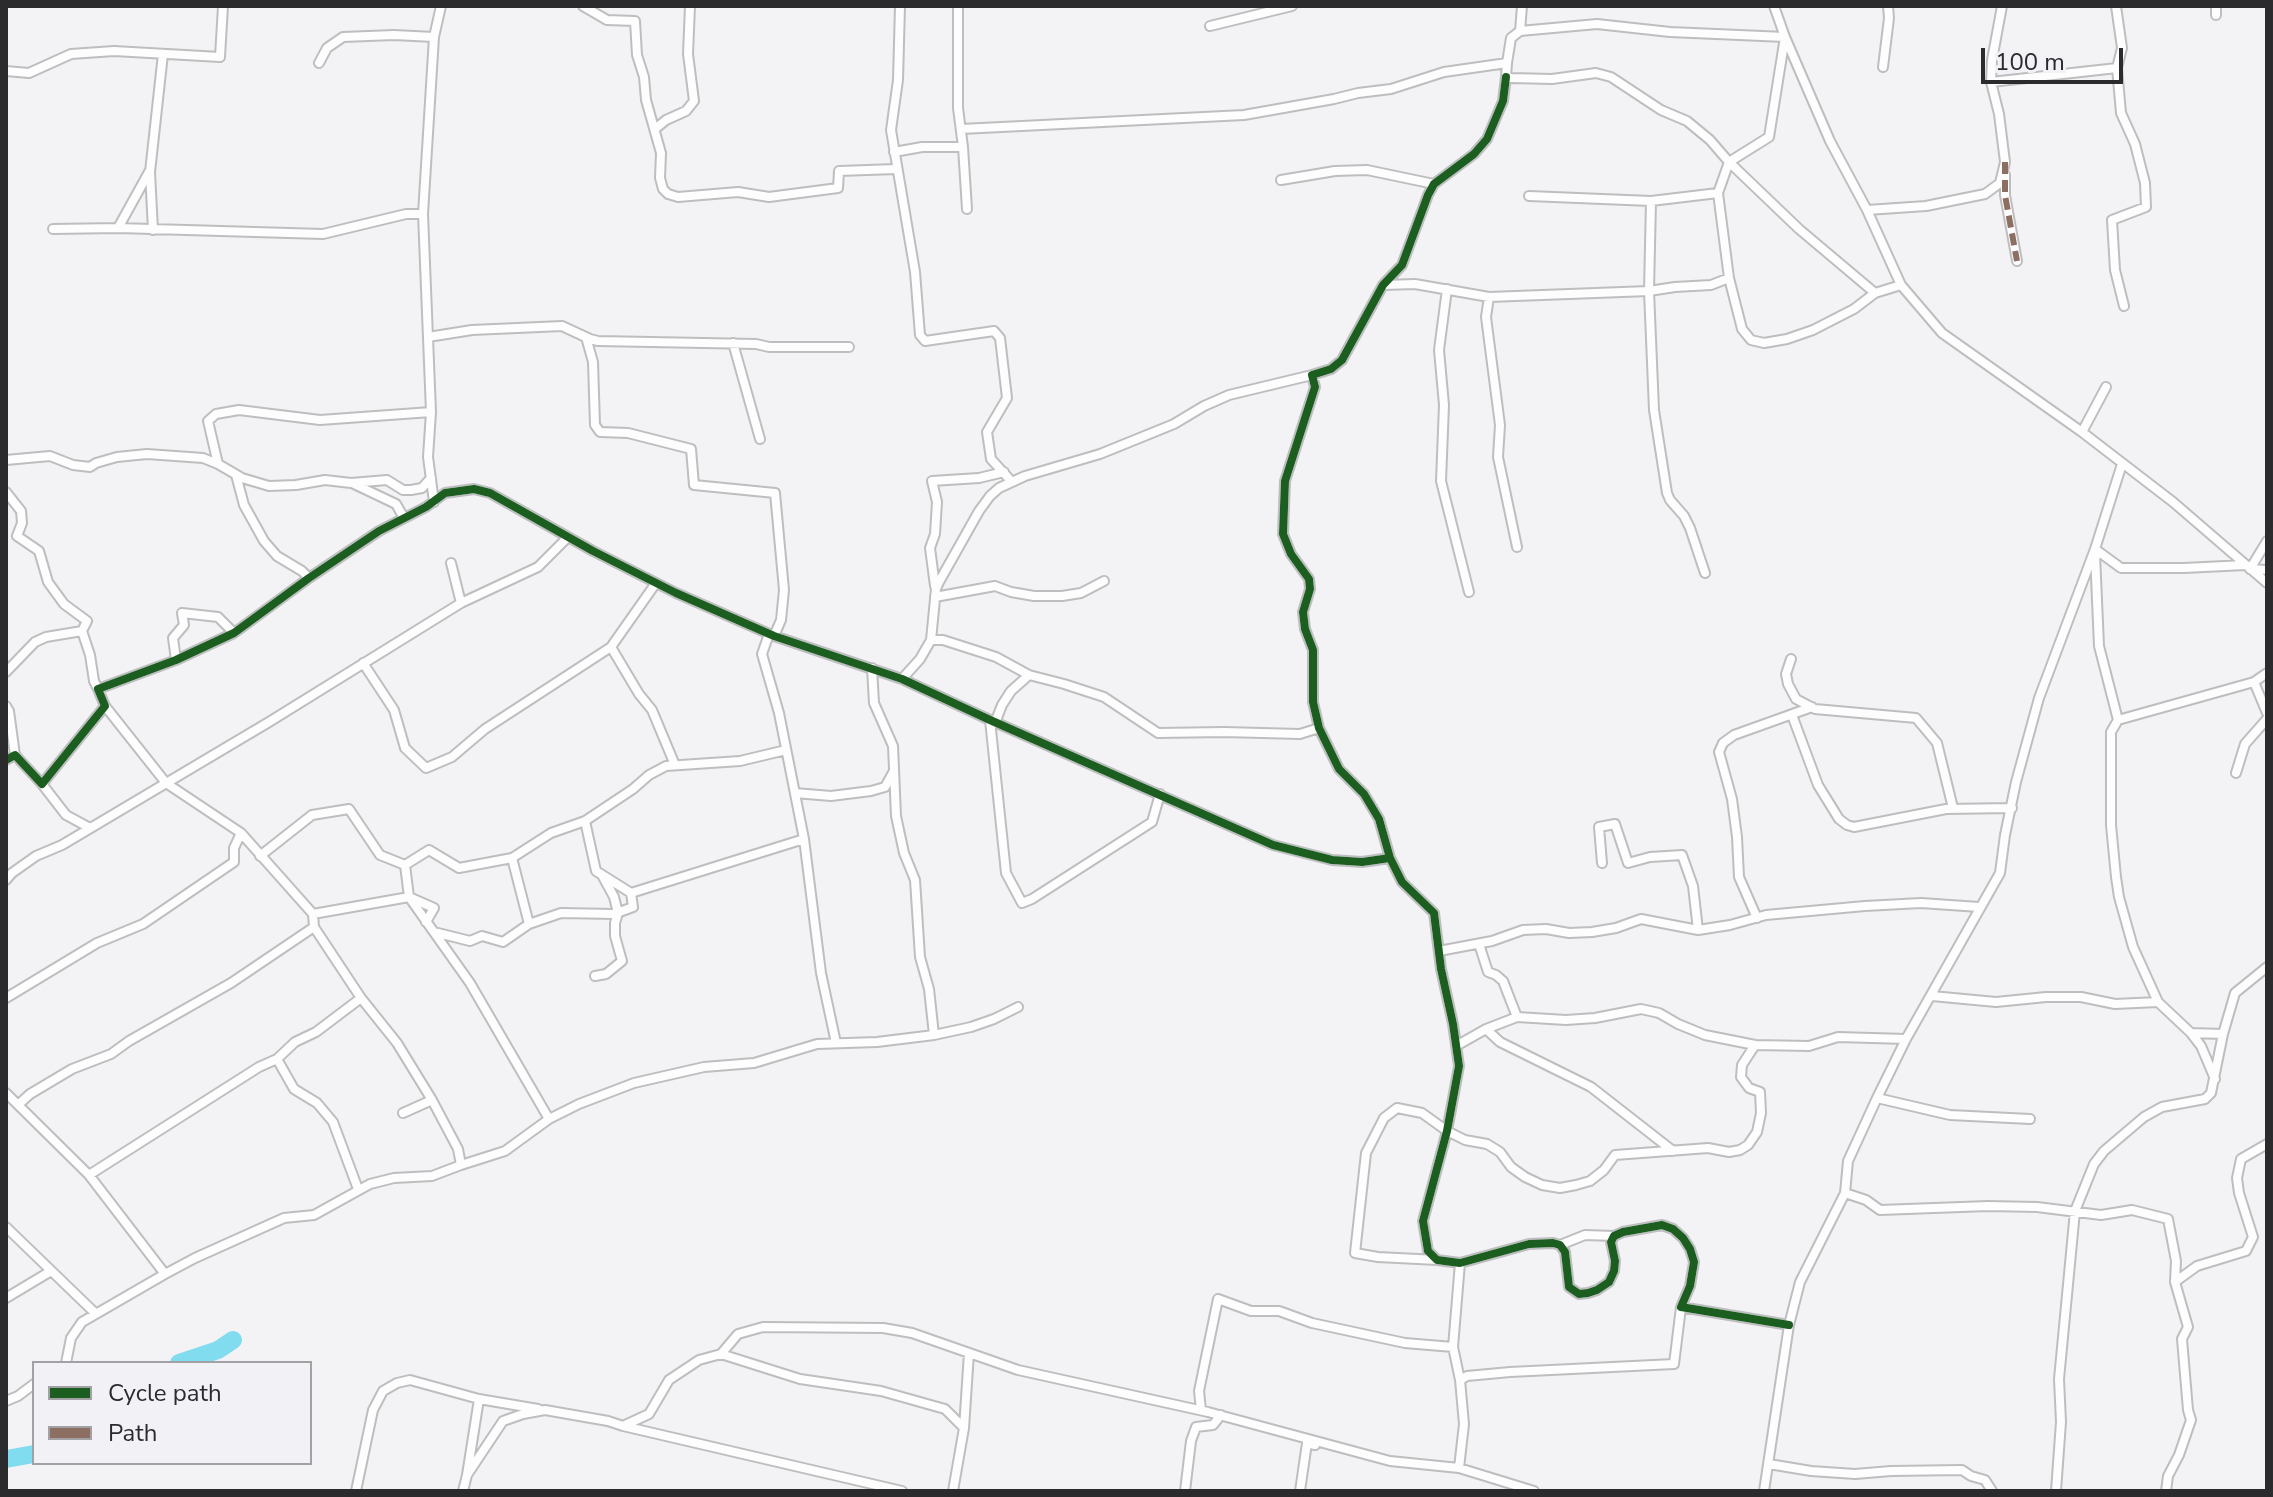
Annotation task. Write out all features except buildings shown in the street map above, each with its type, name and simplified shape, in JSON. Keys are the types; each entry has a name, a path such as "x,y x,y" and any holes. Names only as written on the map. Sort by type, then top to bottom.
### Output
{"street":[{"path":"6,71 29,73 71,54 114,51 220,57 223,6"},
{"path":"434,502 428,457 431,412 423,214 434,37 441,6"},
{"path":"583,6 607,20 635,21 637,55 661,153 660,178 668,194 678,197 738,192 769,197 838,188 839,171 896,169"},
{"path":"655,129 686,111 694,101 688,54 690,6"},
{"path":"900,6 898,80 891,130 915,272 920,335 925,341 994,331 1000,338 1007,398 987,432 991,459 982,477"},
{"path":"958,6 958,108 967,209"},
{"path":"1210,26 1292,6"},
{"path":"1520,31 1522,6"},
{"path":"1774,6 1830,141 1867,210 1901,285 1942,333 2082,432 2173,502 2267,583"},
{"path":"1883,67 1888,6"},
{"path":"2002,6 1991,82 1999,114 2005,162 2005,195 2017,261"},
{"path":"2116,6 2122,48 2117,68 2121,113 2135,144 2145,183 2146,207 2112,220 2115,270 2124,306"},
{"path":"936,593 984,503 999,488 1160,430 1229,395 1312,375 1331,369 1342,360 1383,285 1402,265 1434,184 1474,154 1487,139 1503,101 1511,38 1520,31 1597,24 1670,32 1785,37"},
{"path":"319,63 327,48 343,37 434,37"},
{"path":"1785,37 1769,137 1729,162 1718,193 1729,278 1742,329 1751,340 1764,343 1787,339 1813,330 1854,309 1875,293 1901,285"},
{"path":"153,230 150,172 163,54"},
{"path":"961,129 1244,115 1391,89 1444,72 1507,63"},
{"path":"1991,82 2117,68"},
{"path":"1506,77 1552,79 1596,73 1611,77 1661,110 1687,121 1799,229 1875,293"},
{"path":"894,152 922,147 963,147"},
{"path":"1867,210 1926,206 1985,194 2000,183 2005,162"},
{"path":"1281,180 1335,171 1367,170 1434,184"},
{"path":"118,228 150,172"},
{"path":"1529,196 1651,201 1718,193"},
{"path":"1651,201 1649,291 1654,410 1667,493 1690,528 1705,573"},
{"path":"53,229 323,234 406,214 423,214"},
{"path":"1383,285 1415,284 1489,297 1649,291 1711,285 1729,278"},
{"path":"1447,289 1439,350 1444,405 1441,481 1469,592"},
{"path":"1489,297 1486,317 1500,425 1498,457 1517,547"},
{"path":"428,337 472,330 562,326 598,341 849,347"},
{"path":"586,337 593,362 595,425 600,432 628,433 691,449 694,485 775,493 784,590 781,620 762,654 779,713 804,839 821,973 836,1043"},
{"path":"733,343 760,439"},
{"path":"1312,375 1315,387 1285,481 1283,534 1291,554 1309,579 1310,589 1303,612 1313,650 1313,702 1319,728 1339,769 1364,794 1379,819 1390,858 1402,882 1434,913 1459,1066 1447,1131 1423,1221 1428,1251 1437,1260"},
{"path":"2082,432 2106,387"},
{"path":"218,464 208,421 216,414 239,410 320,420 431,412"},
{"path":"6,460 50,456 73,465 90,467 117,457 147,454 203,458 269,486 325,480 351,483 387,480 403,490 411,490 422,488 431,478"},
{"path":"991,459 1012,482"},
{"path":"1764,1491 1789,1325 1800,1282 1845,1193 1848,1161 1877,1098 1906,1039 2000,873 2016,782 2039,698 2095,549 2122,464"},
{"path":"902,679 920,659 931,640 936,593 930,548 935,534 937,502 932,481 1004,472"},
{"path":"236,474 244,505 264,541 277,556 309,578"},
{"path":"351,483 396,504 404,518"},
{"path":"98,689 176,660 234,633 379,531 445,493 474,489 490,493 656,583 772,635 902,679 992,722 1273,845 1332,860 1362,862 1390,858"},
{"path":"6,492 21,511 22,523 17,536 39,551 48,582 64,604 87,621 82,631 94,681 105,706 166,783 241,833 313,914 314,927 361,998 397,1043 432,1100 458,1149 461,1165"},
{"path":"6,880 36,856 62,845 461,603 538,567 568,537"},
{"path":"2248,567 2267,541"},
{"path":"2095,549 2121,568 2248,567 2267,570"},
{"path":"2095,549 2099,646 2118,720"},
{"path":"451,563 461,603"},
{"path":"936,593 995,586 1034,596 1062,596 1081,593 1104,581"},
{"path":"363,663 394,710 405,748 426,768 452,757 485,729 611,647 656,583"},
{"path":"176,660 173,638 184,625 182,613 218,617 234,633"},
{"path":"6,672 35,642 82,631"},
{"path":"931,640 943,640 996,657 1029,675 1104,697 1158,733 1300,734 1319,728"},
{"path":"611,647 652,710 675,765"},
{"path":"1791,659 1786,674 1788,684 1796,699 1812,707 1916,718 1937,743 1953,808"},
{"path":"872,668 874,703 893,746 896,816 904,853 915,880 920,957 929,989 934,1035"},
{"path":"2215,1080 2201,1046 2158,1002 2133,947 2116,877 2111,825 2111,732 2118,720 2254,682 2267,673"},
{"path":"1029,675 1011,691 992,722 1006,873 1022,903 1152,822 1160,794"},
{"path":"2236,773 2245,744 2267,716 2254,682"},
{"path":"6,706 15,755 66,815 90,828"},
{"path":"42,784 105,706"},
{"path":"1757,918 1739,877 1732,799 1719,752 1723,743 1734,735 1812,707"},
{"path":"1792,715 1818,785 1839,819 1847,825 1854,827 1953,808 2012,808"},
{"path":"405,865 429,850 459,868 512,858 551,833 585,821 666,766 740,761 786,750"},
{"path":"6,760 15,755"},
{"path":"795,793 831,796 871,791 885,787 894,771"},
{"path":"260,856 312,815 349,809 380,855 405,865"},
{"path":"433,932 470,941 482,936 503,942 529,924 561,913 618,913 633,907 631,893 596,871 585,821"},
{"path":"1602,863 1599,827 1615,824 1628,863 1650,857 1682,855 1693,886 1698,930"},
{"path":"6,998 97,943 143,924 234,862 234,848 241,833"},
{"path":"631,893 804,839"},
{"path":"512,858 529,924"},
{"path":"405,865 409,897 470,983 549,1119"},
{"path":"595,976 606,974 622,961 615,936 618,913 614,897 601,874"},
{"path":"313,914 409,897 434,908 426,922"},
{"path":"1439,951 1492,941 1523,930 1592,932 1641,919 1698,930 1804,911 1921,903 1979,907"},
{"path":"19,1104 72,1069 111,1054 231,983 314,927"},
{"path":"1479,944 1488,972 1503,981 1517,1017"},
{"path":"2056,1491 2061,1422 2059,1379 2075,1211 2094,1164 2104,1151 2144,1117 2162,1107 2205,1099 2211,1093 2235,993 2267,967"},
{"path":"1932,996 1996,1002 2081,997 2115,1004 2158,1002"},
{"path":"89,1175 259,1067 277,1059 295,1042 316,1032 361,998"},
{"path":"66,1361 71,1338 82,1322 195,1258 284,1218 314,1215 358,1189 394,1178 432,1176 505,1151 549,1119 634,1083 704,1067 754,1063 817,1044 877,1042 934,1035 971,1027 1018,1007"},
{"path":"1456,1046 1486,1029 1517,1017 1580,1019 1641,1009 1659,1013 1705,1035 1755,1045 1809,1046 1838,1037 1906,1039"},
{"path":"1486,1029 1500,1042 1591,1087 1673,1151"},
{"path":"2191,1033 2223,1034"},
{"path":"1460,1380 1467,1376 1510,1372 1674,1364 1681,1307 1690,1286 1694,1262 1683,1238 1662,1225 1614,1236 1585,1235 1560,1245 1529,1244 1460,1263 1355,1253 1366,1153 1384,1118 1397,1108 1422,1113 1465,1140 1487,1144 1500,1152 1511,1167 1525,1177 1542,1185 1560,1188 1590,1181 1604,1170 1615,1155 1708,1148 1729,1152 1748,1145 1757,1132 1761,1113 1760,1092 1749,1088 1741,1077 1742,1065 1755,1045"},
{"path":"277,1059 294,1089 317,1103 333,1122 358,1189"},
{"path":"6,1093 89,1175 165,1274"},
{"path":"1877,1098 1950,1115 2030,1119"},
{"path":"403,1113 432,1100"},
{"path":"2175,1282 2197,1266 2246,1251 2253,1237 2237,1178 2241,1159 2267,1144"},
{"path":"1845,1193 1866,1200 1880,1210 1988,1206 2101,1215 2132,1210 2168,1219 2176,1261 2175,1282 2188,1327 2182,1339 2191,1420 2168,1476 2166,1491"},
{"path":"6,1227 95,1313"},
{"path":"1560,1245 1565,1252 1569,1287 1579,1294 1588,1293 1609,1282 1614,1271 1611,1242 1614,1236"},
{"path":"1459,1468 1464,1424 1453,1347 1460,1263"},
{"path":"6,1298 51,1271"},
{"path":"1201,1410 1199,1391 1218,1299 1251,1311 1279,1311 1312,1323 1405,1343 1453,1347"},
{"path":"1681,1307 1789,1325"},
{"path":"721,1354 738,1334 763,1327 894,1329 1018,1370 1201,1410 1390,1461"},
{"path":"953,1491 964,1428 969,1353"},
{"path":"623,1426 649,1414 669,1380 699,1360 721,1354 800,1379 881,1391 945,1409 964,1428"},
{"path":"356,1491 373,1410 383,1391 410,1380 479,1399 596,1419 902,1491"},
{"path":"6,1401 32,1386"},
{"path":"463,1491 479,1399"},
{"path":"467,1475 503,1421 545,1410"},
{"path":"1185,1491 1191,1441 1196,1427 1213,1425 1221,1415"},
{"path":"1300,1491 1307,1443 1390,1461 1459,1468 1534,1491"},
{"path":"1769,1464 1855,1474 1962,1470 1985,1480 1992,1491"}],"waterway":[{"path":"185,1361 218,1350 233,1340"},
{"path":"6,1459 32,1454"}],"marked path":[{"path":"2005,162 2005,195 2017,261"}],"cycle path":[{"path":"1506,77 1503,101 1487,139 1474,154 1434,184 1402,265 1383,285 1342,360 1331,369 1312,375 1315,387 1285,481 1283,534 1291,554 1309,579 1310,589 1303,612 1313,650 1313,702 1319,728 1339,769 1364,794 1379,819 1390,858 1402,882 1434,913 1459,1066 1447,1131 1423,1221 1428,1251 1437,1260 1460,1263 1529,1244 1553,1243 1560,1245 1565,1252 1569,1287 1579,1294 1597,1290 1609,1282 1614,1271 1611,1242 1614,1236 1662,1225 1683,1238 1694,1262 1690,1286 1681,1307 1789,1325"},
{"path":"6,760 15,755 42,784 105,706 98,689 176,660 234,633 379,531 426,507 445,493 474,489 490,493 676,593 774,636 902,679 1273,845 1332,860 1362,862 1390,858"}]}
